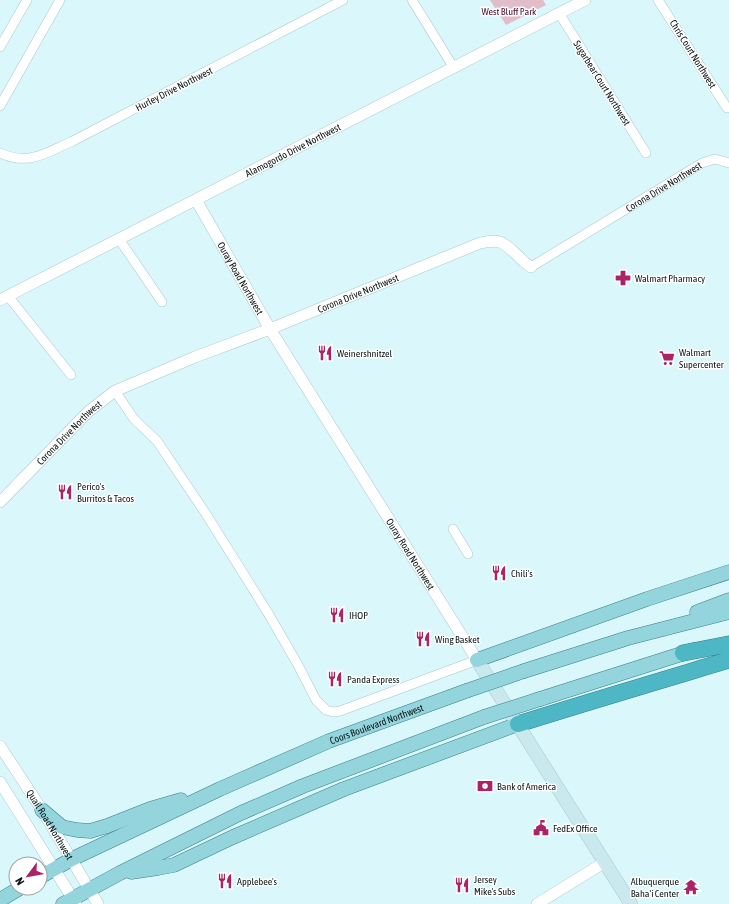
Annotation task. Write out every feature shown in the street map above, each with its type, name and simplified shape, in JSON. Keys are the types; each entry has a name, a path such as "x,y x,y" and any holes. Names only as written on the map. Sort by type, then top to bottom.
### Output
{"highway":[{"path":"683,653 729,644"},
{"path":"518,724 616,693 655,683 729,660"}],"main road":[{"path":"477,660 647,599 729,572"},
{"path":"628,638 729,600"},
{"name":"Coors Boulevard Northwest","path":"48,872 72,859 220,789 329,741 524,671 628,638 729,612"},
{"path":"70,902 120,873 241,813 303,786 484,717 683,653 729,640"},
{"name":"Ouray Road Northwest","path":"477,660 631,904"},
{"path":"120,873 174,865 233,837 344,789 518,724"},
{"path":"42,810 62,827 90,831 150,809 220,789"}],"street":[{"path":"0,47 27,0"},
{"path":"0,106 60,0"},
{"name":"Hurley Drive Northwest","path":"0,153 20,159 33,159 73,141 343,0"},
{"path":"412,0 454,68"},
{"name":"Alamogordo Drive Northwest","path":"4,298 585,0"},
{"name":"Chris Court Northwest","path":"658,0 727,108"},
{"name":"Sugarbear Court Northwest","path":"559,13 646,153"},
{"name":"Corona Drive Northwest","path":"0,502 89,411 115,391 195,357 270,329 480,243 492,241 503,243 531,267 702,163 715,159 729,163"},
{"name":"Ouray Road Northwest","path":"196,200 270,329 477,660"},
{"path":"119,239 162,302"},
{"path":"4,298 71,374"},
{"path":"115,391 134,419 157,441 206,514 268,613 316,700 326,710 333,712 340,711 477,660"},
{"path":"452,529 468,554"},
{"name":"Quail Road Northwest","path":"0,746 42,810 98,904"},
{"name":"Quail Road Northwest","path":"0,782 53,869 70,902"},
{"path":"537,904 605,862"}],"green space":[{"name":"West Bluff Park","path":"490,0 543,0 546,5 506,25"}],"place":[{"name":"Walmart Pharmacy","path":"623,278"},
{"name":"Weinershnitzel","path":"325,353"},
{"name":"Walmart Supercenter","path":"667,358"},
{"name":"Perico's Burritos & Tacos","path":"65,492"},
{"name":"Chili's","path":"499,573"},
{"name":"IHOP","path":"337,615"},
{"name":"Wing Basket","path":"423,639"},
{"name":"Panda Express","path":"335,679"},
{"name":"Bank of America","path":"485,786"},
{"name":"FedEx Office","path":"541,828"},
{"name":"Applebee's","path":"225,881"},
{"name":"Jersey Mike's Subs","path":"462,885"},
{"name":"Albuquerque Baha'i Center","path":"691,887"}]}
